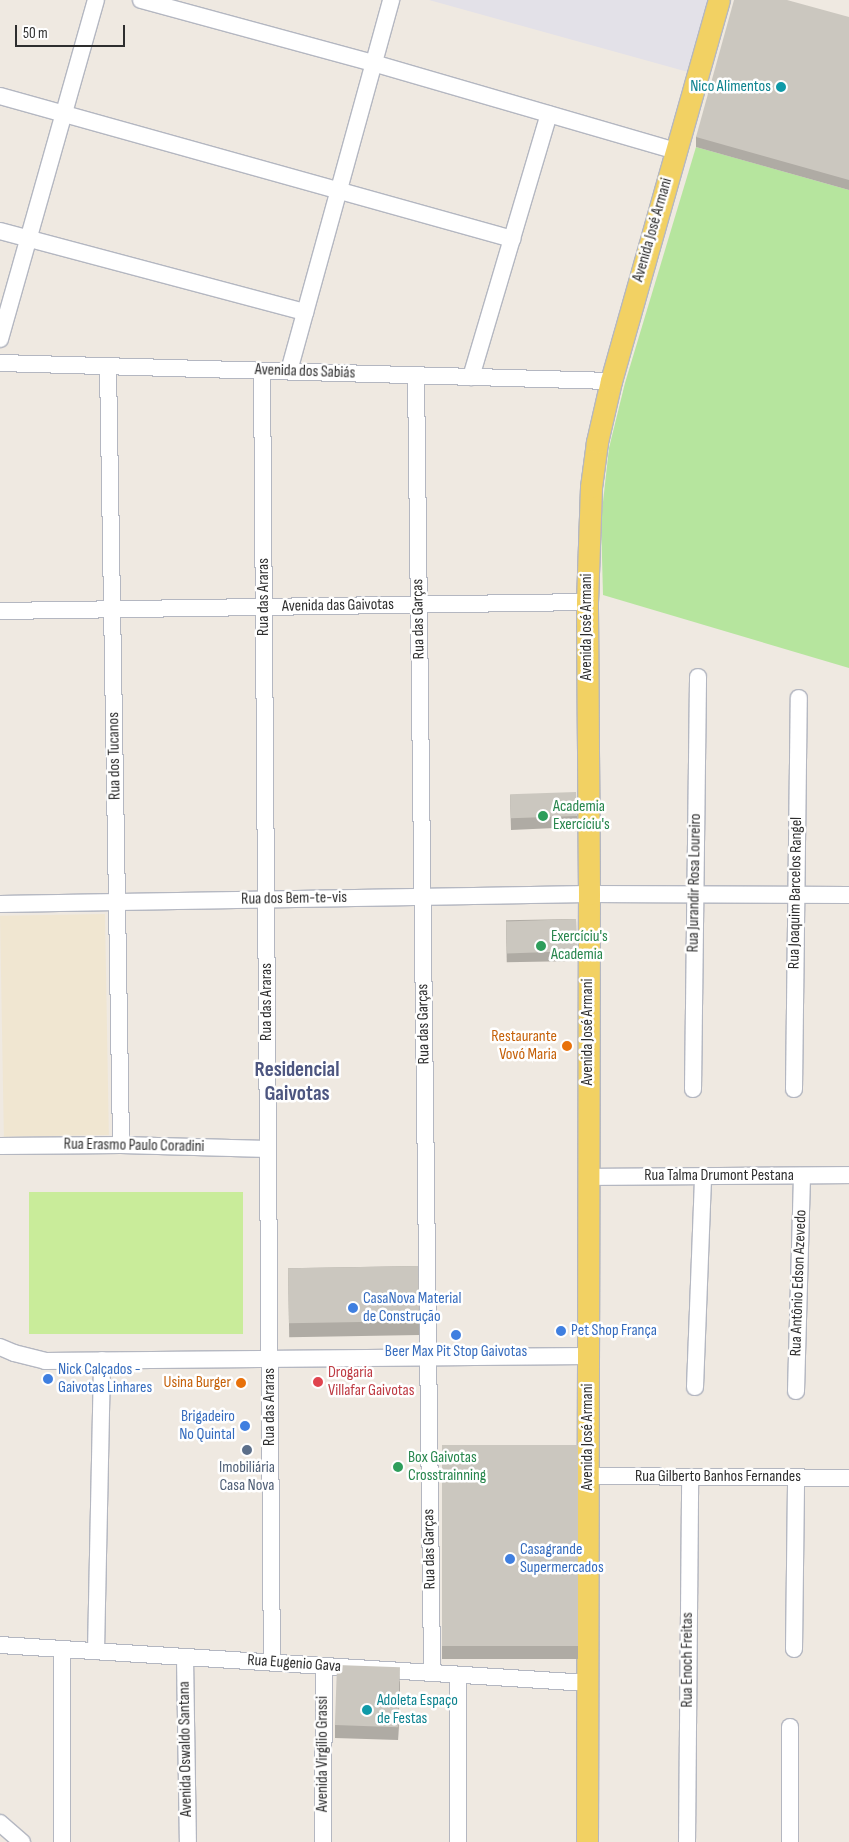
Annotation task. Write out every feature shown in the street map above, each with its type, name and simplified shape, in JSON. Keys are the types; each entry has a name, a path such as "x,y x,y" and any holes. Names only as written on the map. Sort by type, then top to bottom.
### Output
{"main road":[{"name":"Avenida José Armani","path":"587,1842 589,894 587,602 591,487 597,442 611,381 719,0"}],"street":[{"path":"0,339 96,0"},
{"path":"141,0 373,63 676,151"},
{"path":"289,372 391,0"},
{"path":"0,96 512,239"},
{"path":"471,377 549,114"},
{"path":"0,231 306,312"},
{"name":"Avenida dos Sabiás","path":"0,363 611,381"},
{"name":"Rua dos Tucanos","path":"108,366 121,1145"},
{"name":"Rua das Araras","path":"262,371 272,1662"},
{"name":"Rua das Garças","path":"416,376 432,1673"},
{"name":"Avenida das Gaivotas","path":"0,611 587,602"},
{"name":"Rua Jurandir Rosa Loureiro","path":"693,1088 698,677"},
{"name":"Rua Joaquim Barcelos Rangel","path":"794,1089 799,698"},
{"name":"Rua dos Bem-te-vis","path":"0,904 589,894 849,894"},
{"name":"Rua Erasmo Paulo Coradini","path":"0,1146 121,1145 268,1148"},
{"path":"695,1387 703,1176"},
{"name":"Rua Antônio Edson Azevedo","path":"796,1391 802,1176"},
{"name":"Rua Talma Drumont Pestana","path":"588,1177 849,1176"},
{"path":"0,1347 14,1353 45,1361 588,1356"},
{"path":"96,1651 102,1360"},
{"name":"Rua Gilberto Banhos Fernandes","path":"588,1476 849,1478"},
{"name":"Rua Enoch Freitas","path":"687,1842 690,1477"},
{"path":"794,1649 796,1478"},
{"name":"Rua Eugenio Gava","path":"0,1645 588,1683"},
{"path":"62,1649 62,1842"},
{"name":"Avenida Oswaldo Santana","path":"185,1657 188,1842"},
{"name":"Avenida Virgílio Grassi","path":"322,1842 324,1666"},
{"path":"458,1675 458,1842"},
{"path":"790,1727 790,1842"},
{"path":"0,1823 22,1842"}],"shaded area":[{"path":"429,0 708,0 688,72"},
{"path":"105,914 109,1135 4,1137 0,916"}],"green space":[{"path":"696,147 849,190 849,668 603,595 601,520 609,448 625,383"},
{"path":"29,1192 243,1192 243,1334 29,1334"}],"building":[{"name":"Nico Alimentos","path":"734,0 787,0 849,17 849,180 696,137"},
{"path":"576,792 577,816 511,818 510,794"},
{"name":"Exercíciu's Academia","path":"576,919 577,951 507,953 506,921"},
{"name":"CasaNova Material de Construção","path":"418,1266 419,1321 289,1323 288,1268"},
{"name":"Casagrande Supermercados","path":"442,1445 578,1445 578,1646 442,1646"},
{"name":"Adoleta Espaço de Festas","path":"337,1665 400,1667 398,1727 335,1725"}],"place":[{"name":"Nico Alimentos","path":"781,87"},
{"name":"Academia Exercíciu's","path":"543,816"},
{"name":"Exercíciu's Academia","path":"541,946"},
{"name":"Restaurante Vovó Maria","path":"567,1046"},
{"name":"CasaNova Material de Construção","path":"353,1308"},
{"name":"Pet Shop França","path":"561,1331"},
{"name":"Beer Max Pit Stop Gaivotas","path":"456,1335"},
{"name":"Nick Calçados - Gaivotas Linhares","path":"48,1379"},
{"name":"Drogaria Villafar Gaivotas","path":"318,1382"},
{"name":"Usina Burger","path":"241,1383"},
{"name":"Brigadeiro No Quintal","path":"245,1426"},
{"name":"Imobiliária Casa Nova","path":"247,1450"},
{"name":"Box Gaivotas Crosstrainning","path":"398,1467"},
{"name":"Casagrande Supermercados","path":"510,1559"},
{"name":"Adoleta Espaço de Festas","path":"367,1710"}],"district":[{"name":"Residencial Gaivotas","path":"297,1082"}]}
